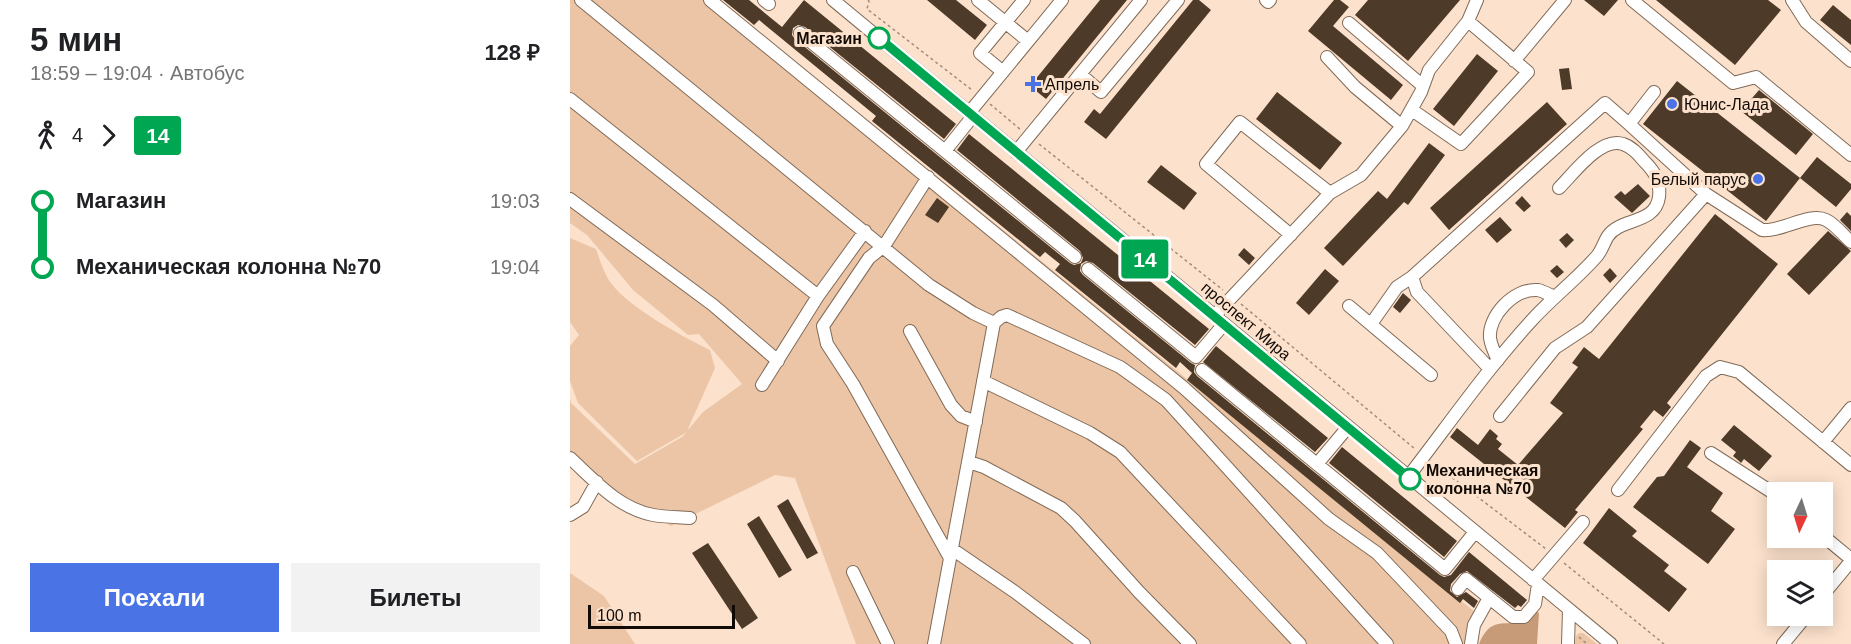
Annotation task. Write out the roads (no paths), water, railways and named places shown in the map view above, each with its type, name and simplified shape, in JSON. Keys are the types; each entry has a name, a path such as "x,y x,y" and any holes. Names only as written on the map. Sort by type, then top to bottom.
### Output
{"street":[{"path":"581,0 929,285 973,313 994,323"},
{"path":"710,0 1184,388 1329,519 1377,553 1451,631 1456,644"},
{"name":"проспект Мира","path":"833,0 1611,644"},
{"path":"978,0 1028,41"},
{"path":"1003,72 980,53 1024,0"},
{"path":"945,151 982,98 1062,0"},
{"path":"1016,152 1141,0"},
{"path":"1080,74 1101,92 1178,0"},
{"path":"1214,316 1330,193 1361,175 1402,126 1412,110 1429,70 1468,21 1477,0"},
{"path":"1514,61 1565,0"},
{"path":"1632,0 1733,83 1756,77 1851,154"},
{"path":"1792,0 1806,22 1851,61"},
{"path":"1412,110 1461,144 1528,72 1468,21"},
{"path":"1349,23 1423,86"},
{"path":"800,33 1074,257"},
{"path":"1327,57 1355,87 1402,126"},
{"path":"1629,124 1654,92"},
{"path":"570,99 818,296"},
{"path":"1371,324 1397,287 1412,278 1605,103 1706,194 1762,230 1772,231 1812,218 1826,220 1851,242"},
{"path":"1291,235 1206,164 1240,122 1330,193"},
{"path":"1408,477 1494,365 1533,319 1599,254 1609,235 1618,226 1642,219 1652,211 1659,199 1659,182 1652,169 1632,149 1621,142 1606,144 1594,152 1559,188"},
{"path":"928,177 884,246 869,258 823,326 827,344 854,384 951,554 1015,592 1084,644"},
{"path":"1500,416 1555,348 1587,327 1706,194"},
{"path":"570,199 713,304 778,361"},
{"path":"762,385 818,296 865,231"},
{"path":"1088,269 1196,357 1224,324"},
{"path":"1412,278 1417,292 1494,365"},
{"path":"1494,365 1490,339 1491,322 1503,306 1520,293 1538,290 1555,297"},
{"path":"1349,306 1431,375"},
{"path":"934,644 994,323 1000,317 1007,315 1120,367 1166,400 1387,644"},
{"path":"910,330 951,405 961,416 976,423"},
{"path":"1618,490 1707,376 1720,367 1739,372 1851,465"},
{"path":"1202,370 1445,569 1475,532"},
{"path":"983,381 1090,433 1120,452 1300,644"},
{"path":"1823,442 1851,408"},
{"path":"1317,464 1348,427"},
{"path":"1711,453 1767,489"},
{"path":"570,458 612,496 631,508 653,515 690,518"},
{"path":"969,462 984,467 1060,508 1075,521 1190,644"},
{"path":"570,515 582,507 597,482"},
{"path":"1458,589 1466,579 1513,616 1524,617 1535,604 1535,582 1554,555 1583,522"},
{"path":"1833,544 1851,560 1833,582"},
{"path":"853,572 888,644"},
{"path":"1471,644 1474,625 1489,598"},
{"path":"1568,644 1569,610"},
{"path":"1783,644 1798,626"}],"place":[{"name":"Магазин","path":"879,38"},
{"name":"Апрель","path":"1033,84"},
{"name":"Юнис-Лада","path":"1672,104"},
{"name":"Белый парус","path":"1758,179"},
{"name":"Механическая колонна №70","path":"1410,479"}]}
